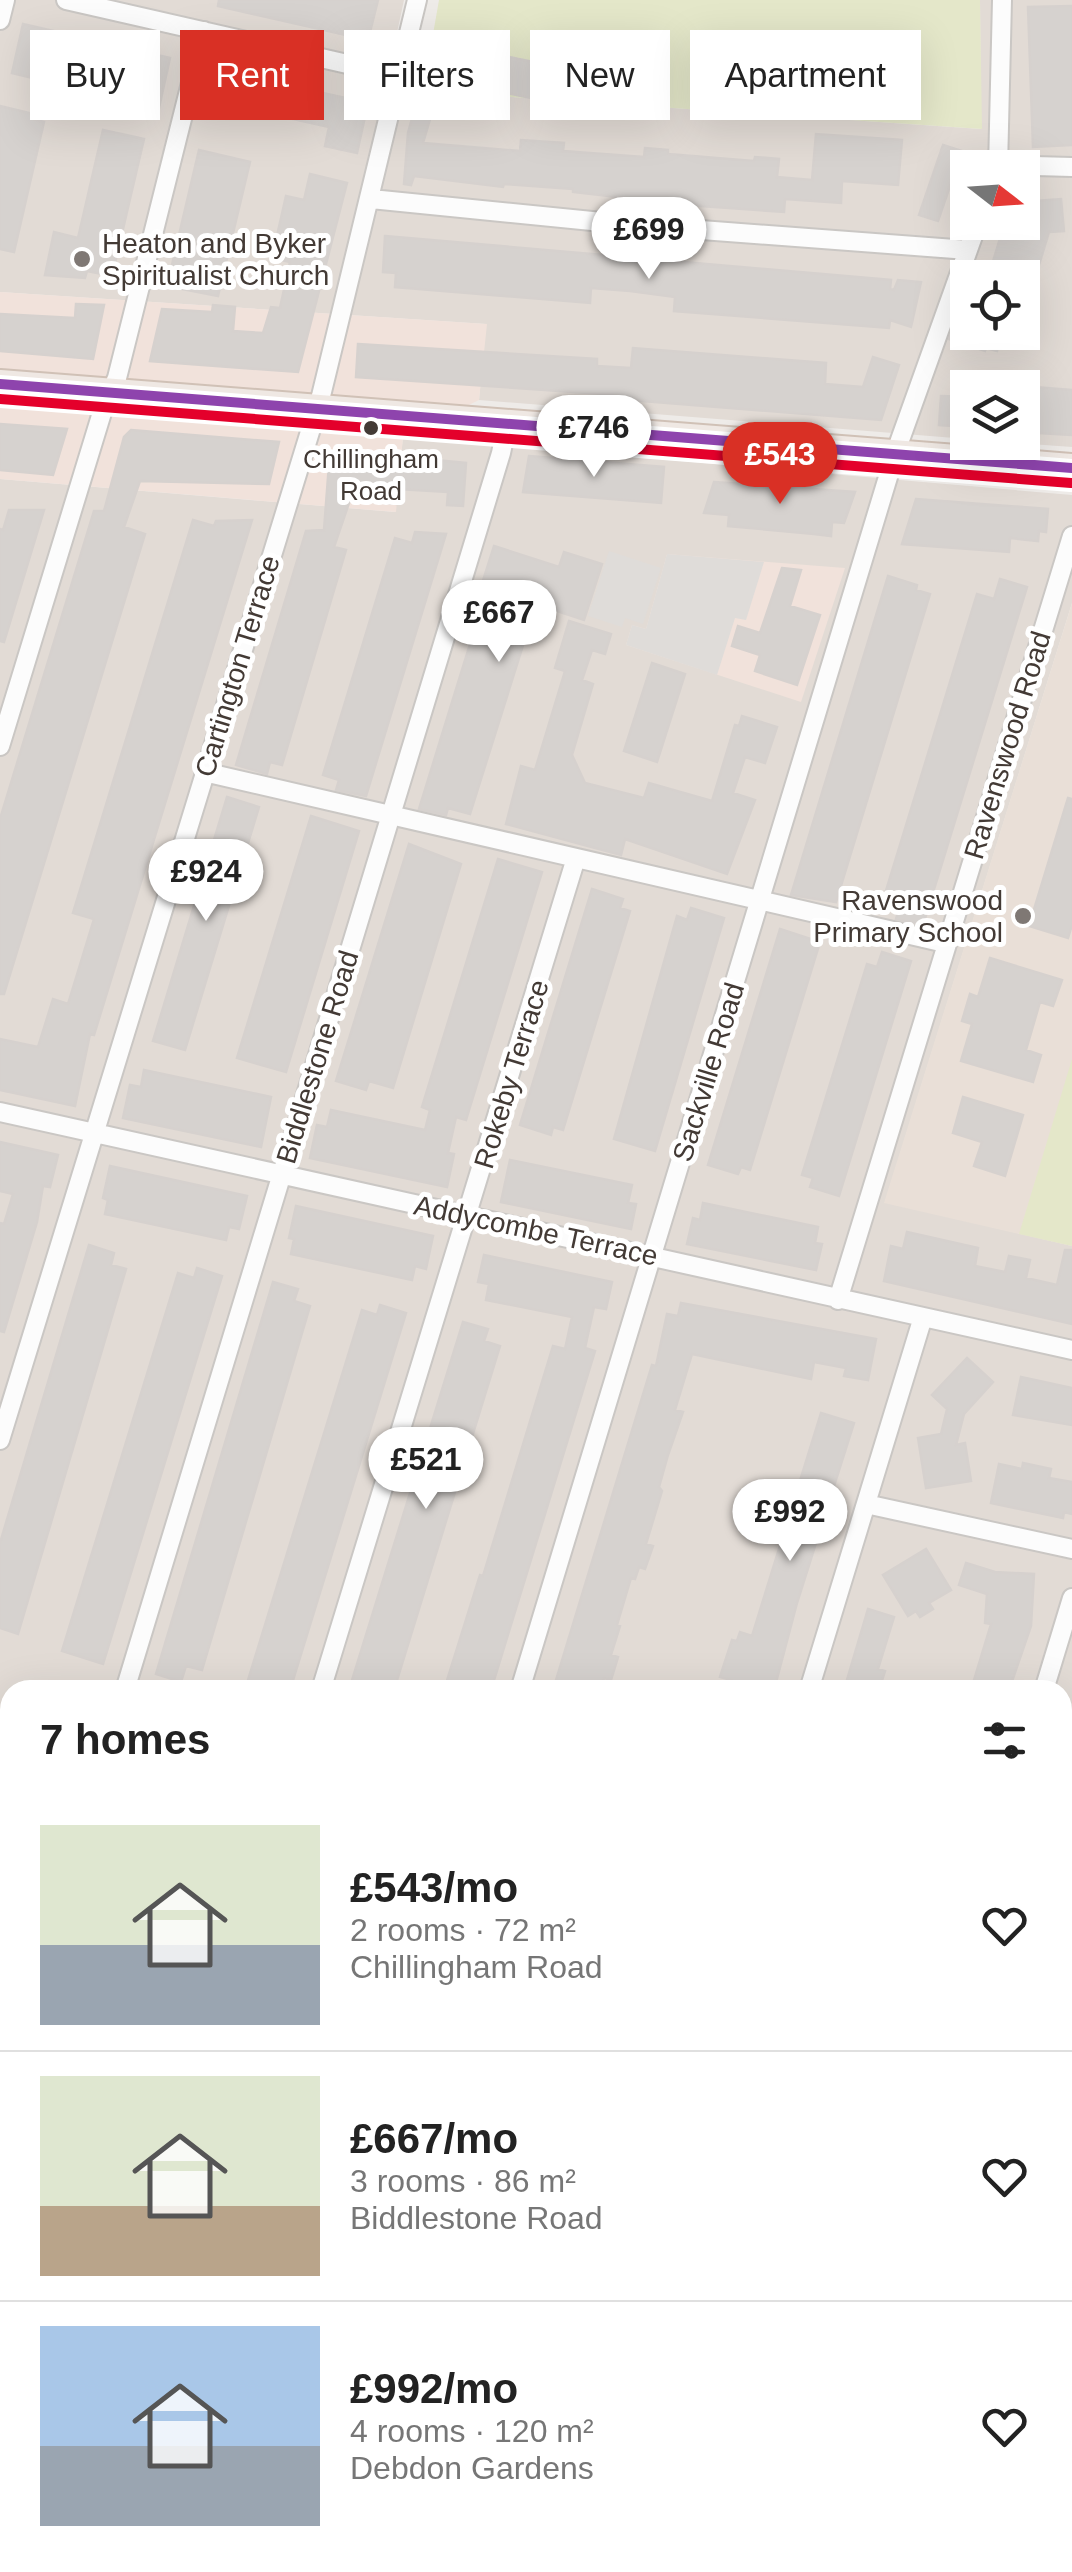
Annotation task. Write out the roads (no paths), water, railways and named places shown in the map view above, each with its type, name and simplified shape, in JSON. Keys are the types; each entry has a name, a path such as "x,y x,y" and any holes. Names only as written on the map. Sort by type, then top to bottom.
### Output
{"main road":[{"path":"0,384 1072,468"}],"street":[{"path":"0,20 5,0"},
{"path":"66,0 200,30"},
{"name":"Cartington Terrace","path":"410,30 416,0"},
{"path":"998,150 1002,0"},
{"path":"0,746 117,378 182,120"},
{"name":"Cartington Terrace","path":"0,1440 317,410 389,120"},
{"path":"1040,167 1072,167"},
{"path":"370,199 622,224 968,250"},
{"name":"Sackville Road","path":"523,1680 895,454 972,240"},
{"name":"Biddlestone Road","path":"129,1680 507,424"},
{"name":"Ravenswood Road","path":"838,1300 1072,536"},
{"path":"204,772 945,943"},
{"name":"Rokeby Terrace","path":"324,1680 576,858"},
{"name":"Addycombe Terrace","path":"0,1112 1072,1350"},
{"path":"812,1680 923,1317"},
{"path":"866,1504 1072,1549"},
{"path":"1047,1680 1072,1598"}],"place":[{"name":"Heaton and Byker Spiritualist Church","path":"82,259"},
{"name":"Chillingham Road","path":"371,428"},
{"name":"Ravenswood Primary School","path":"1023,916"}]}
